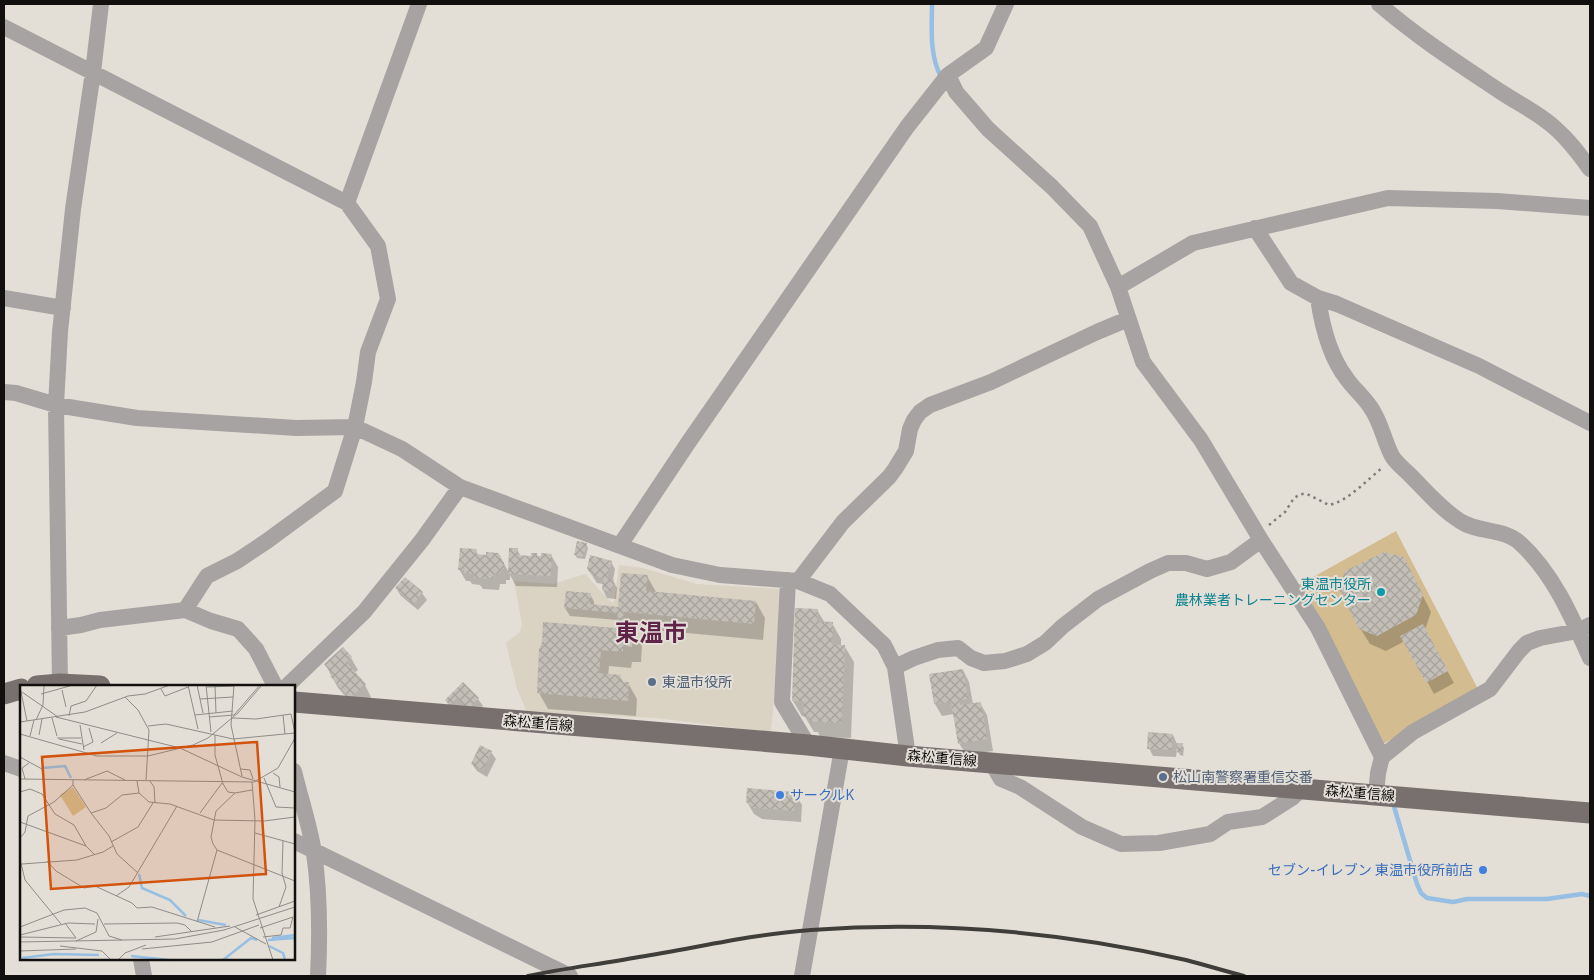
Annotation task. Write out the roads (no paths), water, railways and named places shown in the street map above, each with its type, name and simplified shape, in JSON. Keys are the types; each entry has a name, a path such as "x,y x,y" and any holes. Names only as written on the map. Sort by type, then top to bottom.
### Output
{"main road":[{"path":"48,685 80,685"},
{"name":"森松重信線","path":"295,702 1590,813"}],"street":[{"path":"60,684 56,405 73,209 101,4"},
{"path":"347,203 419,4"},
{"path":"620,545 688,443 907,127 948,76 986,48 1006,4"},
{"path":"1379,4 1404,25 1554,127 1572,145 1590,169"},
{"path":"4,27 347,203 378,246 388,299 368,352 355,427 335,491 268,541 237,561 207,576 185,610"},
{"path":"948,76 956,92 988,130 1052,187 1090,226 1118,287 1143,362 1201,440 1318,628 1382,758"},
{"path":"1118,287 1193,243 1388,198 1497,201 1590,208"},
{"path":"1255,228 1291,283 1318,298 1337,304 1479,366 1590,423"},
{"path":"4,298 63,308"},
{"path":"1318,298 1334,359 1347,379 1371,407 1393,459 1449,513 1461,522 1507,535 1518,541 1547,574 1584,628 1590,658"},
{"path":"808,745 782,702 793,581 843,522 896,469 906,451 910,429 920,412 930,405 991,382 1128,319"},
{"path":"4,392 16,393 56,405 137,418 296,428 355,427 402,449 460,487 672,565 720,575 793,581 830,594 884,645 895,667 908,756"},
{"path":"288,685 364,612 422,540 460,487"},
{"path":"895,667 938,650 958,648 972,658 984,663 1005,661 1027,654 1045,643 1063,626 1098,599 1150,571 1168,563 1186,564 1208,569 1231,562 1259,536"},
{"path":"59,628 81,626 100,620 185,610 211,621 238,629 256,649 274,685"},
{"path":"1376,795 1378,773 1382,758 1413,732 1490,689 1527,643 1540,638 1584,628"},
{"path":"802,976 842,749"},
{"path":"992,762 1001,780 1020,787 1082,827 1121,844 1159,843 1210,834 1228,822 1262,816 1292,798 1302,788"},
{"path":"4,763 20,768"},
{"path":"295,774 314,852 319,907 318,976"},
{"path":"295,842 570,976"},
{"path":"141,960 144,976"}],"waterway":[{"path":"932,4 933,50 941,77"},
{"path":"1393,803 1417,884 1421,893 1427,898 1453,902 1467,899 1547,899 1582,894 1590,896"}],"railway":[{"path":"528,976 768,935 811,930 905,927 1000,931 1094,942 1186,960 1244,976"}],"place":[{"name":"東温市役所 農林業者トレーニングセンター","path":"1381,592"},
{"name":"東温市役所","path":"652,682"},
{"name":"松山南警察署重信交番","path":"1163,777"},
{"name":"サークルK","path":"780,795"},
{"name":"セブン-イレブン 東温市役所前店","path":"1483,870"}],"district":[{"name":"東温市","path":"651,633"}]}
